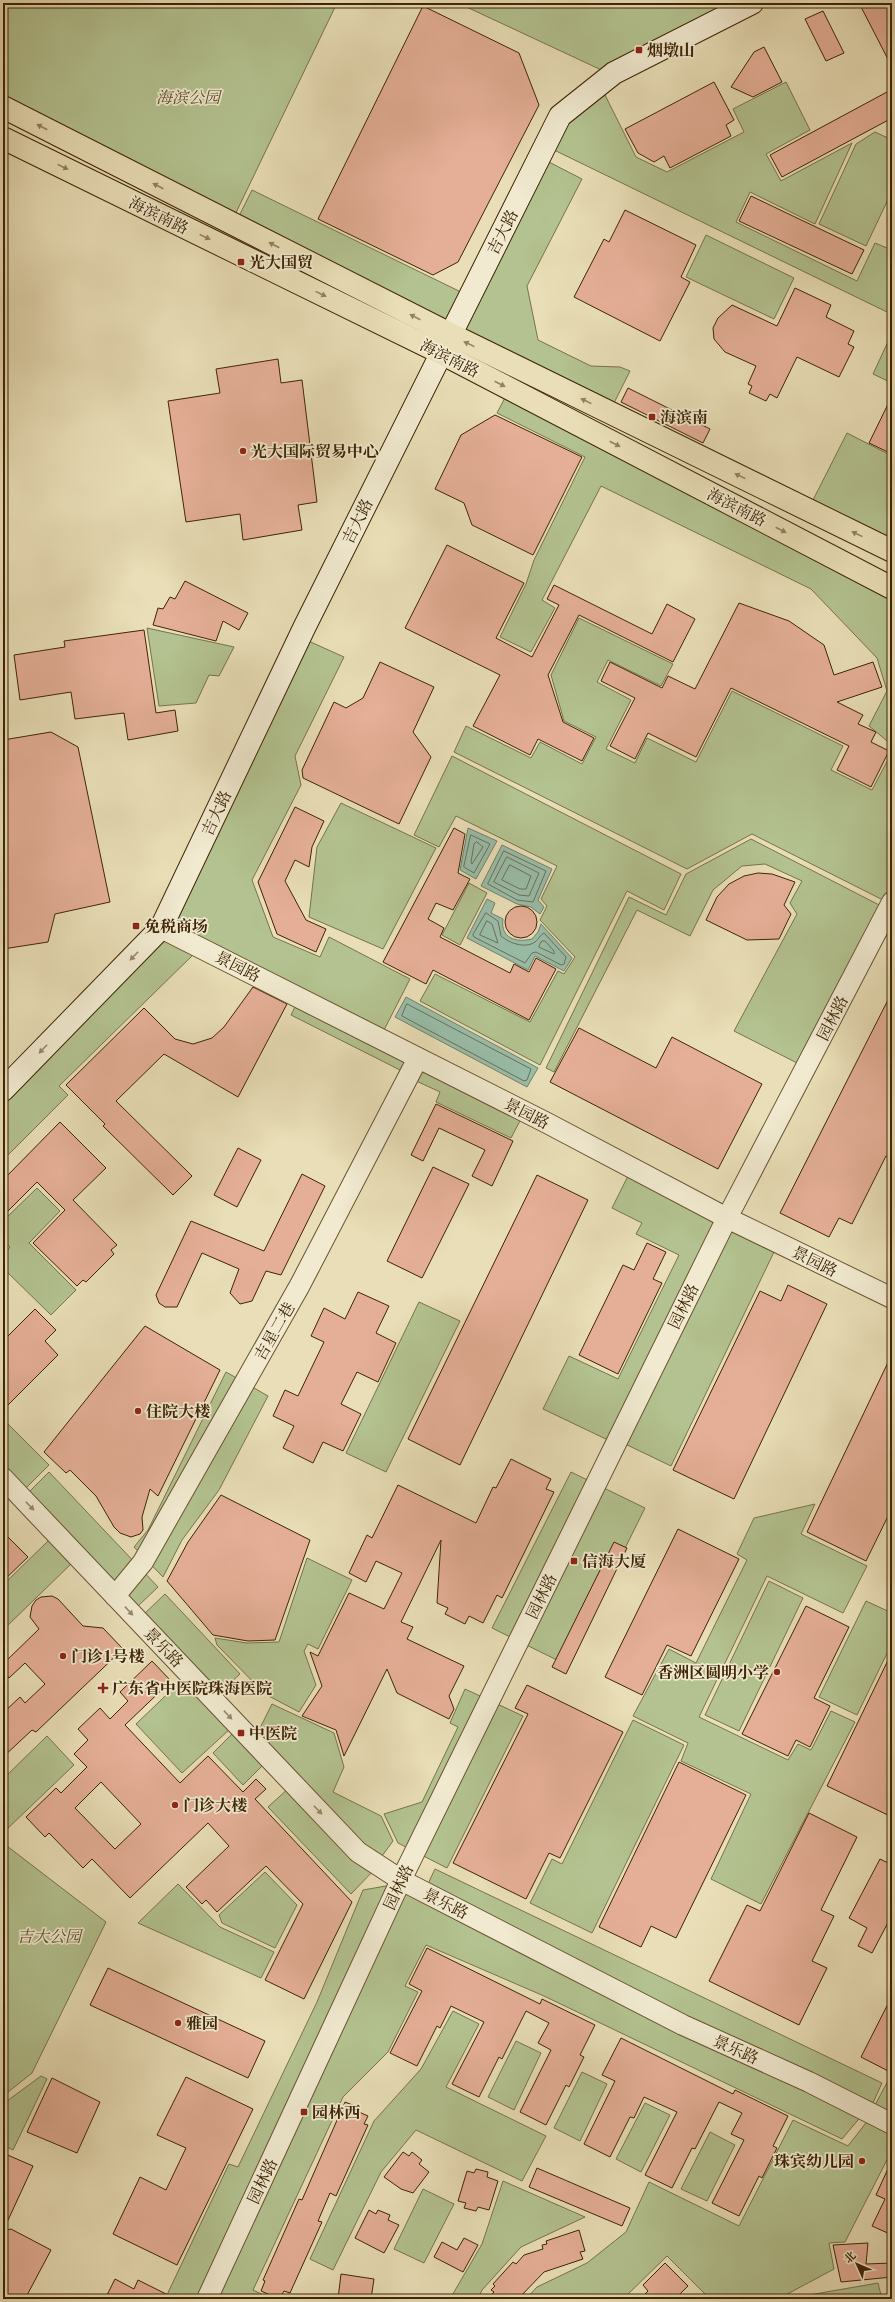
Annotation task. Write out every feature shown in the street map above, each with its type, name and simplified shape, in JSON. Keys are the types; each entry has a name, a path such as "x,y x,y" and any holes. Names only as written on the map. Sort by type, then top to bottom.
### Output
{"main road":[{"name":"吉大路","path":"3,1090 161,928 305,626 560,116 614,73 752,3"},
{"name":"海滨南路","path":"3,107 445,344 892,588"},
{"name":"海滨南路","path":"3,138 892,551"}],"street":[{"name":"园林路","path":"207,2299 401,1880 727,1218 892,902"},
{"name":"景园路","path":"161,928 547,1123 727,1218 892,1298"},
{"name":"吉星二巷","path":"115,1596 143,1562 300,1285 418,1058"},
{"name":"景乐路","path":"3,1478 358,1852 401,1880 683,2025 809,2082 892,2124"}],"green space":[{"name":"海滨公园","path":"3,3 337,3 231,223 3,107"},
{"path":"458,3 745,3 610,74"},
{"path":"786,82 810,130 766,154 781,181 852,143 815,224 750,192 736,222 857,281 875,243 892,250 892,308 889,313 552,149 567,119 602,89 636,157 667,172 744,132 733,109"},
{"path":"875,132 892,140 892,191 866,246 819,224 856,144"},
{"path":"543,159 582,179 527,286 538,340 591,366 620,367 630,371 611,409 456,332"},
{"path":"252,190 465,294 450,324 237,220"},
{"path":"706,235 794,278 774,319 686,277"},
{"path":"892,333 892,383 873,374"},
{"path":"508,392 892,592 892,745 869,726 887,691 877,658 811,589 601,486 542,600 555,608 531,652 500,637 526,584 534,560 585,457 497,413"},
{"path":"847,433 892,456 892,541 812,502"},
{"path":"579,618 673,664 661,686 608,660 597,682 631,700 606,749 635,763 647,738 696,762 732,691 843,746 831,770 872,790 892,752 892,889 887,902 752,834 687,869 454,752 466,726 531,758 540,742 582,764 596,737 564,721 551,675"},
{"path":"147,628 234,647 219,676 209,675 196,703 159,706"},
{"path":"304,639 344,657 295,756 301,785 252,880 273,937 320,957 329,937 410,979 382,1034 168,926"},
{"path":"452,756 681,874 664,910 627,891 540,1065 420,1001 435,974 530,1022 558,971 564,974 575,957 540,920 547,906 541,899 557,866 456,816 439,847 414,835"},
{"path":"341,803 436,848 383,949 309,917 317,847"},
{"path":"751,839 885,908 801,1065 734,1031 797,914 790,903 802,881 765,864 742,866 713,890 690,936 637,910 554,1072 546,1068 629,897 666,915 686,874"},
{"path":"469,883 487,893 460,945 442,935"},
{"path":"163,935 195,953 59,1086 68,1095 3,1160 3,1100"},
{"path":"298,1001 523,1115 511,1138 436,1102 440,1092 412,1079 400,1070 291,1015"},
{"path":"630,1172 723,1221 610,1441 543,1409 569,1356 618,1379 679,1255 636,1234 642,1223 612,1208"},
{"path":"37,1188 60,1211 29,1243 76,1290 51,1315 3,1268 3,1255 10,1247 3,1240 3,1221"},
{"path":"727,1228 774,1252 671,1466 621,1442"},
{"path":"419,1302 460,1321 386,1472 346,1453"},
{"path":"226,1372 268,1396 219,1490 182,1540 163,1577 134,1547 148,1530"},
{"path":"3,1419 49,1465 23,1491 3,1471"},
{"path":"49,1472 158,1587 136,1608 28,1493"},
{"path":"571,1472 645,1508 567,1665 492,1628"},
{"path":"815,1504 801,1534 867,1566 843,1613 767,1576 699,1717 788,1760 798,1744 811,1750 831,1711 855,1722 761,1904 711,1879 751,1794 681,1761 688,1743 633,1716 669,1649 696,1663 747,1560 737,1554 754,1518"},
{"path":"49,1540 72,1563 3,1630 3,1585"},
{"path":"307,1558 352,1580 318,1649 308,1644 304,1651 316,1685 299,1712 265,1694 217,1645 215,1638 247,1643 279,1642"},
{"path":"769,1581 803,1598 739,1731 705,1715"},
{"path":"165,1594 240,1674 216,1696 141,1617"},
{"path":"866,1601 892,1613 892,1643 857,1715 819,1697"},
{"path":"183,1679 230,1729 182,1773 136,1724"},
{"path":"465,1689 523,1716 447,1868 398,1843 384,1814 422,1802 458,1727 450,1723"},
{"path":"272,1704 334,1733 344,1767 333,1792 381,1816 393,1841 379,1860 255,1738"},
{"path":"633,1720 684,1745 592,1933 530,1903 552,1859 562,1864"},
{"path":"235,1731 265,1763 243,1785 213,1753"},
{"path":"47,1736 74,1765 6,1830 3,1827 3,1779"},
{"path":"290,1787 374,1870 351,1894 268,1807"},
{"name":"吉大公园","path":"3,1843 106,1922 32,2073 3,2096"},
{"path":"435,1869 882,2083 872,2105 688,2021 426,1888"},
{"path":"265,1872 297,1905 275,1948 222,1923 219,1915"},
{"path":"403,1883 863,2114 842,2139 544,1996 426,1945 405,1986 418,1992 388,2052 343,2097 253,2290 272,2299 165,2299 229,2164 238,2167 317,2002 363,1890"},
{"path":"178,1884 220,1927 274,1952 261,1978 138,1923"},
{"path":"453,2011 479,2024 446,2087 546,2136 522,2181 416,2130 381,2172 333,2270 310,2259 374,2121 421,2069"},
{"path":"516,2041 541,2053 514,2110 488,2097"},
{"path":"582,2072 607,2084 580,2141 554,2128"},
{"path":"891,2075 892,2076 892,2116 874,2107"},
{"path":"41,2076 47,2079 13,2150 3,2145 3,2104"},
{"path":"645,2103 670,2115 641,2172 616,2159"},
{"path":"869,2119 892,2130 892,2150 845,2242 829,2243 834,2269 778,2299 710,2299 667,2256 623,2299 526,2299 537,2287 587,2263 626,2232 649,2182 739,2226 793,2120 848,2146"},
{"path":"710,2132 735,2145 707,2201 681,2189"},
{"path":"503,2181 585,2217 521,2247 482,2290 478,2299 450,2299 482,2244"},
{"path":"423,2189 454,2204 424,2263 394,2249"},
{"path":"878,2283 882,2299 804,2299 803,2296"}],"water":[{"path":"468,828 497,841 476,879 460,870"},
{"path":"502,845 552,869 538,900 544,907 540,914 531,907 517,904 481,886"},
{"path":"487,899 495,903 491,913 503,919 504,931 510,938 520,940 532,939 538,932 541,924 572,958 564,971 535,956 528,970 467,938"},
{"path":"406,997 538,1068 527,1087 395,1017"}],"building":[{"path":"859,3 892,3 892,67"},
{"path":"423,6 519,53 539,105 458,262 433,275 318,219"},
{"path":"823,11 844,53 826,61 805,19"},
{"path":"764,47 782,82 753,97 731,87 754,52"},
{"path":"714,82 734,120 726,125 731,136 670,168 664,156 654,162 638,153 625,129"},
{"path":"887,92 892,101 892,118 782,177 770,155"},
{"path":"751,196 864,250 852,274 739,221"},
{"path":"625,210 696,245 681,277 690,282 660,341 574,297 604,239 609,242"},
{"path":"795,288 831,305 826,317 854,331 848,344 854,347 839,377 797,357 777,398 770,394 766,401 749,393 752,386 748,384 756,366 725,352 714,339 713,328 718,318 732,305 777,326"},
{"name":"光大国际贸易中心","path":"278,359 281,383 302,380 317,502 298,505 302,530 243,540 240,514 186,522 168,401 220,393 216,369"},
{"path":"628,388 710,429 703,443 621,402"},
{"path":"892,396 892,454 869,443"},
{"path":"495,415 582,457 533,555 472,525 464,503 435,489 461,435"},
{"path":"447,545 524,583 496,638 532,657 559,605 547,599 554,585 652,634 667,604 695,619 673,662 579,615 548,675 563,722 594,738 582,761 538,739 530,755 473,726 500,675 405,628"},
{"path":"185,581 248,613 239,630 223,621 216,641 153,625 158,608 163,609 170,597 175,599"},
{"path":"739,603 789,621 824,645 834,675 873,662 882,687 837,702 863,715 858,724 876,732 871,742 889,751 871,787 837,770 849,746 731,688 696,757 648,733 635,759 610,746 635,698 601,681 610,662 662,688 668,676 695,689"},
{"path":"144,630 156,713 175,710 178,731 128,740 124,713 75,719 71,692 20,700 14,655 65,647 64,641"},
{"path":"380,662 434,687 413,732 431,757 399,824 303,778 302,770 334,702 346,708 363,698"},
{"path":"51,732 78,747 110,902 55,914 48,942 3,949 3,740"},
{"path":"295,807 324,821 312,847 309,867 295,860 285,881 306,920 326,929 316,952 277,934 258,882"},
{"path":"454,828 465,834 458,873 470,879 453,910 436,903 428,919 444,928 440,937 510,973 514,964 529,972 536,958 556,969 529,1020 433,970 426,984 383,962"},
{"path":"758,873 772,874 795,882 784,905 791,914 779,939 747,940 706,920 717,897 729,884 744,876"},
{"path":"521,906 527,907 534,913 537,922 536,928 530,935 521,938 515,937 508,931 505,922 506,916 512,909"},
{"path":"253,987 287,1004 238,1097 164,1054 116,1101 192,1176 173,1195 103,1126 105,1124 66,1085 144,1008 175,1039 193,1044 212,1038 224,1027"},
{"path":"892,992 892,1159 886,1156 852,1224 839,1218 829,1237 780,1213"},
{"path":"579,1028 656,1068 672,1037 762,1084 718,1169 550,1082"},
{"path":"436,1104 513,1141 492,1186 472,1176 485,1150 439,1128 423,1161 411,1155"},
{"path":"60,1122 106,1168 73,1200 117,1245 111,1250 114,1254 86,1282 83,1280 77,1286 33,1243 65,1210 37,1182 3,1216 3,1180"},
{"path":"238,1148 261,1160 237,1207 214,1195"},
{"path":"433,1167 469,1184 422,1278 387,1261"},
{"path":"302,1174 325,1186 281,1275 266,1271 252,1301 240,1304 230,1293 239,1269 202,1253 177,1307 165,1307 159,1303 156,1295 191,1221 264,1251"},
{"path":"537,1175 588,1200 460,1465 408,1439"},
{"path":"647,1243 666,1252 653,1279 662,1283 618,1374 579,1355 623,1265 634,1270"},
{"path":"788,1285 827,1304 734,1499 673,1470 760,1291 781,1301"},
{"path":"358,1292 389,1306 376,1333 396,1343 378,1382 357,1372 341,1404 361,1414 343,1451 323,1442 313,1463 283,1448 294,1426 273,1416 285,1390 298,1396 324,1342 311,1336 324,1308 345,1319"},
{"path":"35,1309 56,1330 45,1341 58,1355 3,1410 3,1341"},
{"name":"住院大楼","path":"145,1326 220,1370 158,1496 150,1489 142,1517 143,1530 140,1534 131,1537 120,1533 114,1527 96,1496 70,1470 66,1473 44,1452"},
{"path":"892,1354 892,1508 866,1561 807,1532"},
{"path":"511,1459 551,1479 546,1489 554,1492 502,1598 497,1595 483,1623 469,1616 465,1624 445,1614 448,1608 437,1603 441,1540 401,1622 413,1627 407,1639 464,1666 449,1696 454,1709 449,1719 397,1693 387,1669 344,1756 336,1730 302,1716 322,1686 310,1652 318,1656 349,1593 384,1609 402,1573 376,1561 366,1582 349,1573 367,1535 372,1538 398,1485 476,1523 493,1487 496,1488"},
{"path":"221,1495 310,1540 275,1640 248,1641 213,1635 167,1581 188,1542"},
{"path":"678,1529 739,1559 691,1656 667,1645 642,1695 605,1677"},
{"path":"3,1532 28,1557 3,1581"},
{"path":"614,1542 627,1548 566,1674 552,1667"},
{"name":"门诊1号楼","path":"52,1596 58,1599 83,1626 103,1628 123,1649 36,1732 32,1730 3,1757 3,1713 20,1697 25,1703 45,1684 25,1663 9,1678 3,1671 3,1664 39,1629 30,1617 32,1606 36,1600 41,1597"},
{"path":"806,1606 849,1627 814,1698 830,1706 810,1747 796,1740 788,1756 742,1734"},
{"path":"892,1652 892,1817 827,1786"},
{"path":"152,1661 171,1681 125,1725 180,1783 208,1756 243,1792 256,1779 266,1789 255,1799 352,1902 304,1999 265,1980 303,1904 266,1866 217,1912 206,1900 202,1904 186,1887 229,1846 208,1823 130,1898 92,1859 83,1868 49,1833 45,1837 26,1817 56,1788 61,1793 87,1767 74,1754 88,1740 78,1729 100,1708 110,1719 128,1701 120,1692","holes":["101,1782 141,1824 115,1849 75,1808"]},
{"path":"527,1685 623,1732 560,1858 549,1853 526,1899 453,1863 528,1714 515,1708"},
{"path":"679,1762 746,1795 676,1938 651,1926 641,1947 599,1927"},
{"path":"809,1813 857,1837 821,1910 834,1916 812,1961 827,1968 799,2025 709,1981 747,1905 760,1911"},
{"path":"880,1859 892,1865 892,1915 872,1953 858,1946 867,1928 849,1918"},
{"path":"427,1948 540,2004 542,1999 595,2025 580,2055 584,2057 569,2087 566,2085 546,2125 520,2112 551,2050 538,2043 549,2023 526,2011 502,2059 499,2057 479,2097 452,2084 484,2022 451,2006 440,2028 437,2026 417,2066 390,2053 422,1991 409,1984"},
{"name":"雅园","path":"108,1968 265,2041 248,2078 90,2005"},
{"path":"892,1996 892,2073 861,2057"},
{"path":"621,2038 733,2094 735,2090 788,2116 773,2146 777,2148 762,2178 759,2176 739,2216 712,2203 744,2140 731,2134 742,2113 719,2102 695,2149 692,2148 672,2188 645,2175 677,2112 644,2097 634,2118 630,2117 610,2157 584,2144 615,2081 602,2075"},
{"path":"186,2077 253,2109 177,2265 113,2234 140,2177 166,2190 186,2148 157,2135"},
{"path":"52,2078 100,2102 77,2153 27,2132"},
{"path":"345,2102 360,2108 359,2112 368,2116 364,2124 368,2125 336,2196 330,2193 318,2221 322,2222 290,2293 284,2291 279,2299 261,2291 265,2281 263,2280 299,2199 302,2200"},
{"path":"403,2152 409,2156 412,2152 422,2160 419,2164 429,2172 413,2193 401,2189 384,2177"},
{"path":"3,2153 33,2166 3,2231"},
{"path":"892,2160 892,2235 872,2226 885,2199 876,2195"},
{"path":"537,2168 630,2208 622,2226 529,2187"},
{"path":"476,2169 488,2172 487,2177 498,2181 489,2210 478,2207 476,2211 464,2208 466,2203 458,2201 467,2171 474,2173"},
{"path":"369,2210 376,2214 378,2210 390,2215 388,2220 399,2225 384,2253 355,2238"},
{"path":"11,2229 51,2250 25,2299 3,2299 3,2231"},
{"path":"579,2230 585,2251 580,2252 583,2259 544,2272 518,2299 487,2299 494,2292 491,2290 495,2286 493,2284 513,2262 516,2264 524,2255 543,2249 542,2245 547,2244 546,2241"},
{"path":"464,2238 478,2245 463,2272 434,2257 442,2242 457,2250"},
{"path":"868,2243 866,2264 892,2263 892,2277 841,2282 833,2245"},
{"path":"665,2263 688,2286 675,2299 640,2299 648,2291 643,2285"},
{"path":"341,2274 374,2279 371,2299 338,2299"},
{"path":"115,2279 134,2289 138,2280 176,2299 105,2299"}],"place":[{"name":"烟墩山","path":"639,50"},
{"name":"光大国贸","path":"241,262"},
{"name":"海滨南","path":"652,417"},
{"name":"光大国际贸易中心","path":"243,451"},
{"name":"免税商场","path":"136,926"},
{"name":"住院大楼","path":"138,1411"},
{"name":"信海大厦","path":"574,1561"},
{"name":"门诊1号楼","path":"63,1656"},
{"name":"香洲区圆明小学","path":"777,1672"},
{"name":"广东省中医院珠海医院","path":"103,1688"},
{"name":"中医院","path":"241,1733"},
{"name":"门诊大楼","path":"175,1805"},
{"name":"雅园","path":"178,2023"},
{"name":"园林西","path":"304,2112"},
{"name":"珠宾幼儿园","path":"862,2161"}]}
